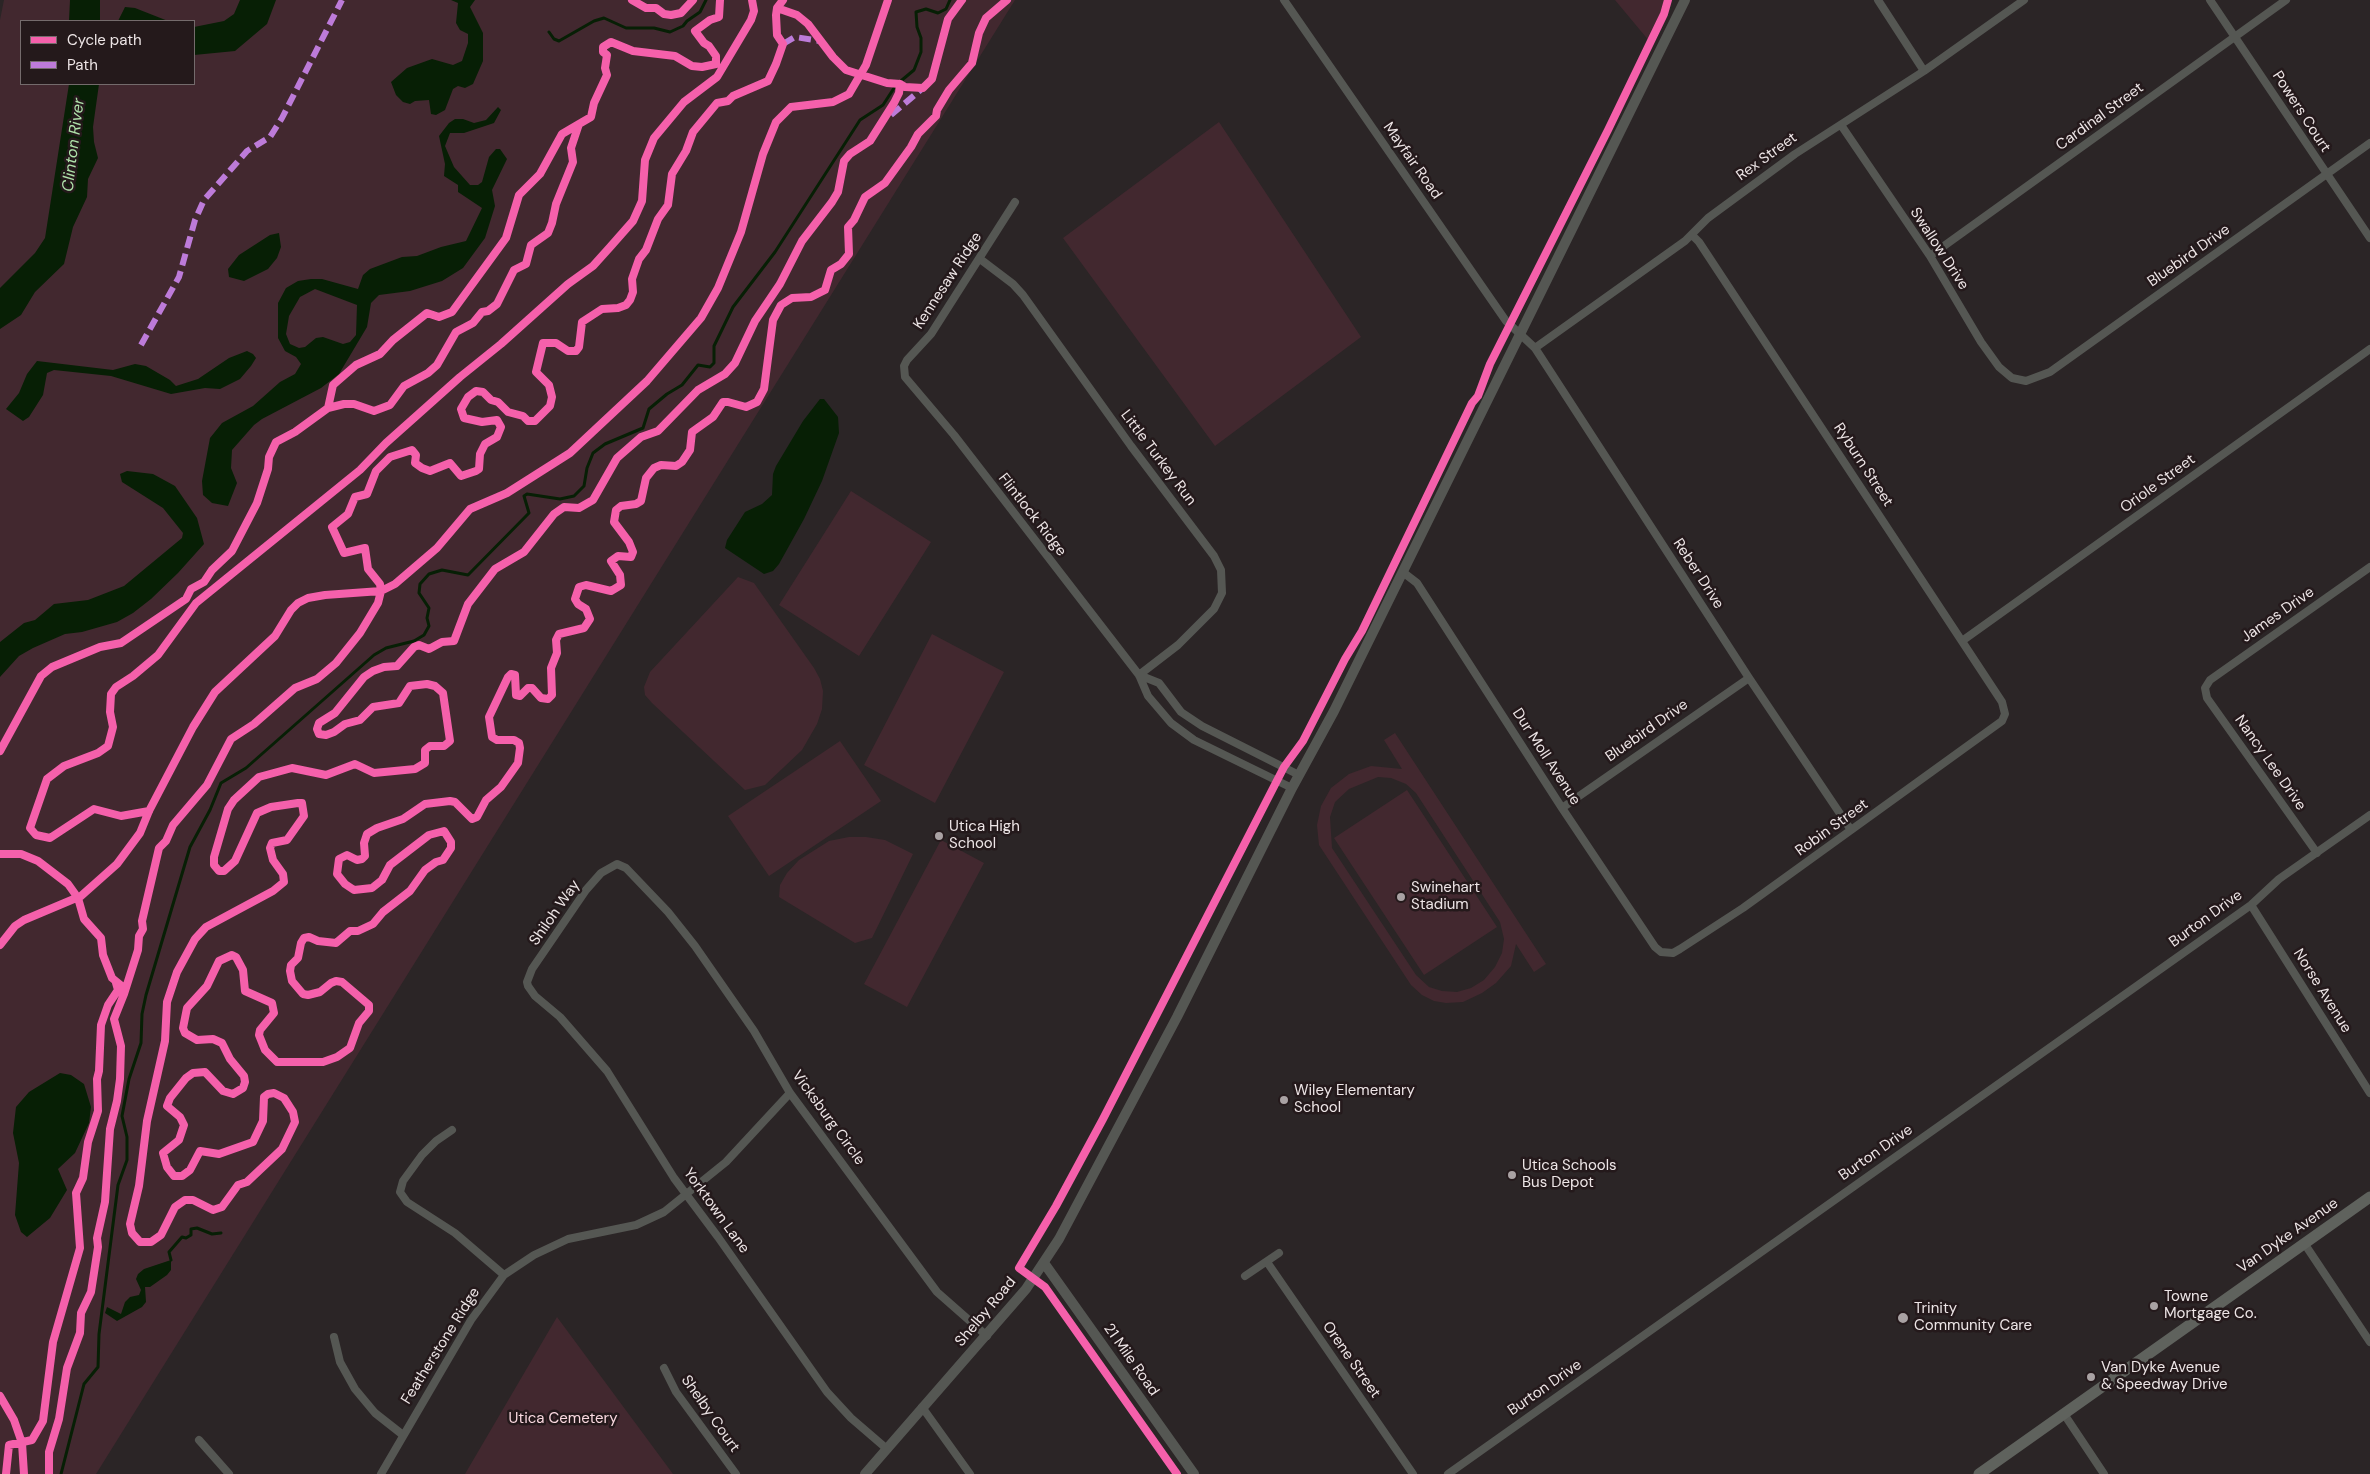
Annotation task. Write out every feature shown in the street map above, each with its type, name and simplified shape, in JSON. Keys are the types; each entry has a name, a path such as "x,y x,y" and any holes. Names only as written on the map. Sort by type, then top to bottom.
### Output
{"main road":[{"name":"Van Dyke Avenue","path":"1979,1474 2370,1197"}],"street":[{"name":"Mayfair Road","path":"1284,0 1501,313 1520,335"},
{"name":"Shelby Road","path":"866,1474 922,1407 987,1336 1044,1263 1177,1017 1292,788 1404,573 1684,0"},
{"path":"1878,0 1924,71"},
{"name":"Rex Street","path":"1535,348 1692,235 1708,218 1804,148 1924,71 2024,0"},
{"name":"Powers Court","path":"2210,0 2370,238"},
{"name":"Cardinal Street","path":"1930,256 2286,0"},
{"name":"Swallow Drive","path":"1840,125 1930,256 1981,342 1999,367 2020,381"},
{"name":"Bluebird Drive","path":"2020,381 2038,378 2050,372 2370,143"},
{"name":"Kennesaw Ridge","path":"904,372 907,360 931,334 1015,202"},
{"name":"Ryburn Street","path":"1692,235 1699,242 2002,702 2006,714"},
{"name":"Little Turkey Run","path":"980,259 1023,294 1131,446 1214,556 1221,570 1222,593 1214,609 1178,645 1140,675"},
{"name":"Reber Drive","path":"1520,335 1535,348 1749,678 1851,830"},
{"name":"Oriole Street","path":"1962,641 2370,350"},
{"name":"Flintlock Ridge","path":"904,372 910,386 954,435 1140,675 1148,696 1171,723 1201,744 1292,788"},
{"name":"James Drive","path":"2205,688 2210,680 2370,567"},
{"name":"Dur Moll Avenue","path":"1404,573 1417,584 1562,808 1655,947 1666,953"},
{"name":"Flintlock Ridge","path":"1140,675 1159,683 1181,712 1209,730 1299,775"},
{"name":"Bluebird Drive","path":"1562,808 1749,678"},
{"name":"Nancy Lee Drive","path":"2205,688 2207,698 2317,853"},
{"name":"Robin Street","path":"1666,953 1680,950 1696,940 1994,728 2006,714"},
{"path":"1201,744 1209,730"},
{"name":"Burton Drive","path":"1448,1474 2251,905 2279,879 2370,815"},
{"name":"Shiloh Way","path":"528,986 528,978 532,969 586,890 601,873 617,864"},
{"name":"Vicksburg Circle","path":"617,864 626,868 639,879 695,946 754,1031 790,1094 937,1292 987,1336"},
{"name":"Norse Avenue","path":"2251,905 2370,1093"},
{"name":"Yorktown Lane","path":"528,986 535,996 560,1017 607,1071 686,1196 718,1236 827,1392 851,1418 887,1449"},
{"name":"Featherstone Ridge","path":"381,1474 471,1320 504,1275 548,1248 578,1236 646,1222 664,1212 726,1162 790,1094"},
{"path":"452,1130 436,1141 422,1155 403,1181 400,1192 407,1202 455,1233 504,1275"},
{"path":"2304,1243 2370,1342"},
{"path":"1245,1276 1279,1253"},
{"name":"Orene Street","path":"1267,1262 1413,1474"},
{"name":"21 Mile Road","path":"1044,1263 1194,1474"},
{"path":"334,1337 340,1362 355,1389 375,1413 403,1435"},
{"name":"Shelby Court","path":"664,1368 676,1392 736,1474"},
{"path":"922,1407 970,1474"},
{"path":"2064,1414 2104,1474"},
{"path":"199,1440 230,1474"}],"green space":[{"path":"4,0 1015,0 96,1474 0,1474 0,20"},
{"path":"1615,0 1667,0 1650,42"},
{"path":"1219,122 1361,337 1215,446 1063,238"},
{"path":"851,491 931,542 859,656 779,605"},
{"path":"738,577 754,583 814,668 820,679 823,691 822,709 817,724 802,750 765,785 745,790 652,703 645,695 644,687 650,672"},
{"path":"932,634 1004,672 935,803 864,765"},
{"path":"1395,733 1546,964 1534,972 1516,944 1511,966 1496,983 1482,993 1463,1002 1446,1003 1434,1001 1422,995 1411,985 1319,845 1317,825 1321,806 1331,788 1349,774 1371,766 1402,769 1384,740","holes":["1378,777 1391,778 1406,784 1416,793 1500,922 1504,939 1502,953 1495,967 1484,980 1471,988 1457,992 1442,991 1429,987 1416,975 1332,848 1330,817 1335,802 1349,789"]},
{"path":"840,741 881,801 769,876 728,816"},
{"path":"1407,790 1497,927 1424,975 1334,838"},
{"path":"849,837 885,840 913,854 872,938 855,943 779,897 780,885 787,873 799,860 829,841"},
{"path":"941,840 984,863 907,1007 864,984"},
{"name":"Utica Cemetery","path":"557,1317 673,1474 465,1474"}],"water":[{"path":"70,0 100,0 100,20 69,20"},
{"path":"240,0 276,0 267,24 235,51 195,55 195,27 224,21 234,14"},
{"path":"451,0 475,0 470,7 483,33 483,61 473,84 465,88 458,86 453,89 445,110 436,115 431,114 429,100 415,101 410,104 403,102 396,95 391,82 407,68 432,59 453,65 462,61 468,43 468,34 460,30 456,23 458,3"},
{"path":"125,7 135,8 165,20 118,20"},
{"name":"Clinton River","path":"69,85 99,85 93,127 98,158 88,179 87,197 73,227 64,264 35,292 21,315 0,329 0,288 35,253 45,238"},
{"path":"498,107 501,110 494,123 464,133 450,133 445,146 454,167 470,185 478,185 482,182 489,157 496,149 500,149 507,159 492,190 495,206 485,238 463,268 442,281 410,291 379,295 371,303 367,327 339,374 321,388 254,425 232,450 231,468 237,483 228,506 212,503 203,495 202,481 210,438 222,423 253,406 280,382 295,374 301,364 296,357 285,351 278,338 278,303 286,288 298,281 322,279 358,289 363,275 370,269 402,257 417,256 441,247 466,241 482,208 458,192 458,185 444,176 445,164 439,136 449,123 455,119 463,119 474,123 486,120","holes":["315,289 357,305 356,335 350,342 343,344 323,337 316,338 305,347 299,348 290,344 286,334 289,316 300,297"]},
{"path":"279,233 281,247 277,258 268,269 244,281 229,277 228,269 239,255 270,235"},
{"path":"247,351 256,358 251,366 240,379 220,389 205,388 171,394 111,376 54,370 47,373 43,395 29,417 23,421 6,409 19,393 27,374 37,361 113,370 135,364 146,366 170,380 176,386 198,379 229,358"},
{"path":"820,399 824,399 838,417 839,433 822,481 804,519 779,564 773,571 764,574 725,548 727,540 745,512 762,504 772,495 773,474 776,466 803,421"},
{"path":"127,471 153,474 175,486 197,518 204,544 178,573 133,613 117,622 82,632 65,634 33,648 19,656 0,677 0,642 24,623 35,620 54,604 88,600 124,586 182,538 183,533 163,508 122,482 120,474"},
{"path":"60,1073 71,1075 84,1084 91,1107 89,1123 75,1153 58,1169 67,1190 50,1218 27,1237 21,1232 15,1215 19,1163 13,1133 16,1107 29,1092"},
{"path":"171,1260 171,1270 167,1275 150,1287 145,1287 146,1302 142,1307 117,1321 105,1313 107,1307 121,1314 125,1302 130,1297 139,1295 141,1290 136,1279 138,1274 144,1269"}],"waterway":[{"path":"549,32 554,39 559,41 594,21 604,18 626,28 654,28 670,32 683,26 700,12 706,0"},
{"path":"61,1474 84,1384 98,1367 99,1334 118,1185 127,1160 127,1137 122,1116 129,1079 141,1043 142,1014 146,995 190,847 210,810 221,783 246,768 374,655 386,648 414,641 424,635 429,626 427,618 429,608 419,593 420,584 429,574 442,570 468,575 529,513 524,496 527,494 560,499 574,496 584,486 587,468 593,453 605,444 643,428 649,409 667,394 682,385 698,365 710,367 714,363 714,346 733,307 775,252 860,120 883,105 896,85 914,70 921,52 921,38 917,27 916,12 926,9 938,13 946,9 950,0"},
{"path":"171,1260 169,1252 182,1237 186,1238 191,1235 191,1229 197,1228 212,1234 221,1233"}],"marked path":[{"path":"141,345 179,277 195,220 204,200 247,151 270,137 282,118 342,0"},
{"path":"783,44 795,37 820,41"},
{"path":"891,115 923,88"}],"cycle path":[{"path":"632,0 646,8 656,8 664,14 671,15 681,13 693,0"},
{"path":"0,751 41,676 52,667 100,647 121,643 186,599 191,589 204,582 212,570 232,551 257,503 268,469 269,457 276,442 295,432 328,408 344,404 354,404 374,411 390,405 404,386 428,373 437,365 456,332 473,323 482,312 488,311 497,304 514,270 526,264 531,245 548,233 556,204 573,162 571,148 579,124 591,117 594,103 607,75 605,68 607,55 603,52 603,47 611,42 633,51 675,56 692,66 702,67 716,64 716,56 695,31 710,20 719,17 720,0"},
{"path":"149,811 121,816 94,809 50,838 36,835 30,828 47,779 64,766 98,753 108,746 113,727 110,712 111,694 116,687 133,676 158,655 196,603 360,470 386,443 460,377 501,344 568,284 593,266 633,221 642,201 645,160 654,138 684,102 717,77 751,20 754,11 752,0"},
{"path":"49,1474 49,1452 59,1419 67,1368 80,1333 81,1313 91,1292 98,1247 97,1238 105,1202 110,1129 120,1079 121,1046 114,1019 138,950 139,936 143,929 142,921 159,848 166,841 173,825 207,785 231,739 254,724 295,688 317,679 336,663 360,633 378,603 381,591 380,584 368,569 365,548 344,553 332,527 348,514 355,497 367,494 376,471 390,457 412,450 416,455 415,463 430,471 450,463 461,476 479,469 480,454 485,444 497,437 501,427 497,420 482,422 464,418 461,409 468,397 476,391 483,392 491,400 498,402 508,412 523,416 528,421 535,421 550,406 552,397 549,385 536,372 543,343 556,343 568,351 576,351 579,347 582,322 602,309 618,308 626,305 630,300 633,292 632,279 639,259 646,250 658,219 668,205 672,174 686,151 693,132 717,103 728,101 733,96 768,81 783,44 777,35 776,15 777,8 783,0"},
{"path":"0,945 15,926 24,920 81,896 117,864 140,833 149,811 193,727 215,692 275,636 291,610 298,603 308,598 325,595 381,591 395,584 437,548 470,509 507,493 570,453 647,381 701,318 718,288 741,232 763,154 776,122 791,107 833,102 849,94 866,65 888,0"},
{"path":"962,0 948,19 932,79 923,88 905,87 900,84 899,93 894,103 870,141 850,154 844,161 838,192 802,241 780,284 755,321 735,363 725,374 698,390 658,431 641,437 617,458 593,500 579,508 564,507 554,514 524,552 495,569 468,604 454,641 442,642 429,649 419,645 414,647 397,666 384,667 373,671 364,677 335,713 319,723 317,729 319,734 326,735 334,732 345,724 360,720 373,707 399,703 410,686 427,684 435,686 443,693 450,741 444,746 430,746 425,750 425,763 415,769 374,773 355,764 326,775 292,768 259,777 234,800 228,809 214,857 214,865 219,871 224,871 235,861 257,813 271,807 302,803 304,816 287,840 272,843 270,848 273,860 283,874 284,882 273,891 206,927 195,939 177,972 167,1002 165,1041 147,1121 139,1186 130,1224 132,1233 140,1242 151,1242 161,1235 175,1207 185,1200 193,1200 213,1210 222,1207 238,1185 247,1182 282,1149 295,1122 293,1112 284,1098 274,1093 268,1094 264,1097 263,1121 253,1142 219,1154 200,1151 190,1170 182,1176 174,1176 167,1167 163,1153 179,1140 184,1125 180,1117 167,1106 170,1098 186,1078 193,1073 205,1072 223,1091 233,1094 243,1088 245,1082 244,1076 230,1059 222,1043 213,1039 197,1040 185,1033 183,1028 187,1008 207,986 219,961 232,955 236,957 243,970 245,991 272,1003 274,1013 260,1030 259,1035 265,1050 277,1062 323,1062 337,1057 350,1048 359,1023 369,1011 369,1005 342,982 336,981 331,983 320,992 308,995 303,994 292,981 290,971 291,965 298,958 301,943 304,938 309,937 318,941 336,943 350,931 358,931 373,924 383,912 410,891 425,870 436,862 443,860 451,848 451,842 444,831 429,835 390,865 382,880 372,888 354,890 345,884 337,874 339,859 347,855 357,860 362,859 365,856 364,843 367,834 377,828 403,819 425,804 455,802 472,819 477,817 486,800 501,787 518,763 520,748 519,743 514,740 497,740 492,737 489,717 508,677 511,674 515,675 516,695 520,696 528,688 532,688 541,698 548,699 552,695 551,668 557,653 556,640 559,634 584,628 590,619 586,609 578,604 575,599 579,587 586,585 611,591 621,585 620,575 611,561 618,556 631,557 633,552 629,542 614,522 616,510 621,506 636,504 641,501 646,478 654,468 661,465 676,466 682,462 690,450 692,432 713,417 723,402 746,407 757,402 764,389 773,320 781,305 792,298 811,297 825,290 831,270 841,264 849,254 848,227 854,220 865,197 885,183 918,134 936,116 937,110 949,90 972,63 979,33 986,18 1007,0"},
{"path":"1177,1474 1045,1287 1019,1268 1056,1206 1103,1119 1284,767 1303,741 1345,659 1362,631 1472,403 1478,396 1490,364 1608,130 1664,14 1668,0"},
{"path":"777,8 797,15 808,24 833,57 846,70 887,83 900,84"},
{"path":"328,408 333,385 356,365 380,354 393,340 427,313 439,317 452,312 506,238 519,195 540,174 562,134 579,124"},
{"path":"0,854 21,854 38,861 68,884 78,898 84,919 101,938 103,955 112,978 123,987"},
{"path":"6,1474 9,1445 32,1440 43,1421 53,1342 80,1248 76,1193 83,1178 88,1142 98,1111 97,1079 101,1025 108,1005 118,990 116,983"},
{"path":"0,1396 14,1420 22,1443 24,1474"}],"place":[{"name":"Utica High School","path":"939,836"},
{"name":"Swinehart Stadium","path":"1401,897"},
{"name":"Wiley Elementary School","path":"1284,1100"},
{"name":"Utica Schools Bus Depot","path":"1512,1175"},
{"name":"Towne Mortgage Co.","path":"2154,1306"},
{"name":"Trinity Community Care","path":"1903,1318"},
{"name":"Van Dyke Avenue & Speedway Drive","path":"2091,1377"}]}
